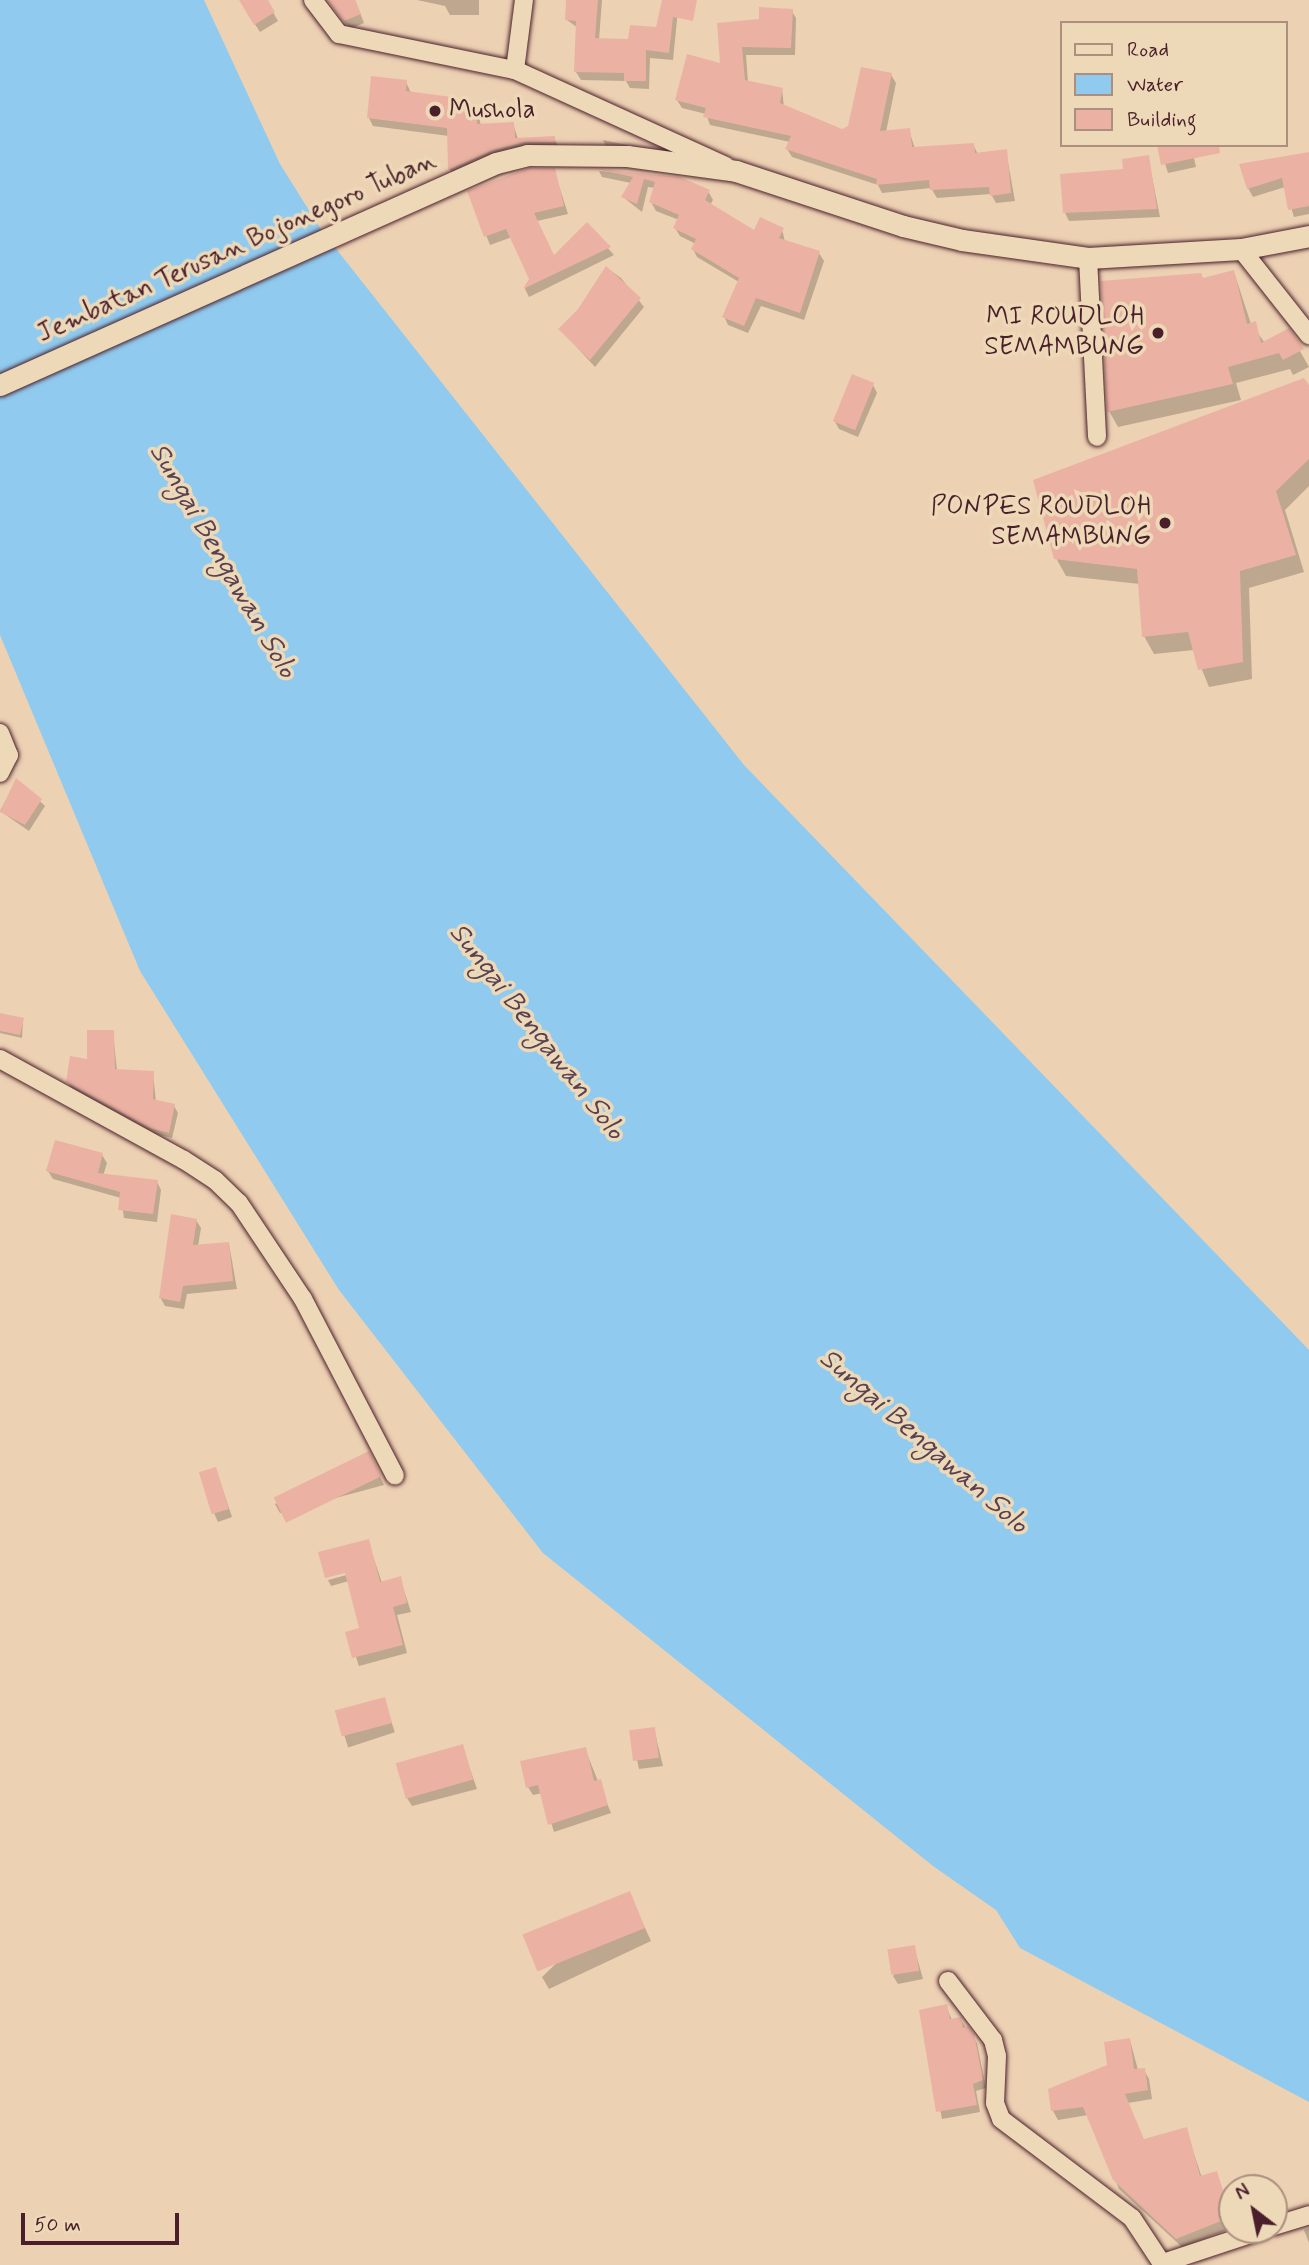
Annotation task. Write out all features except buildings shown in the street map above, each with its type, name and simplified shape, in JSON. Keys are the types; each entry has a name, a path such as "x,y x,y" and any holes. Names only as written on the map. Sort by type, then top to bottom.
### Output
{"street":[{"path":"313,0 339,34 514,70 736,171"},
{"path":"514,70 524,0"},
{"name":"Jembatan Terusan Bojonegoro Tuban","path":"0,384 496,163 527,155 586,153 736,171 902,226 962,240 1088,258 1241,249 1309,236"},
{"path":"1241,249 1309,335"},
{"path":"1088,258 1097,437"},
{"path":"0,733 9,755 0,774"},
{"path":"0,1059 184,1160 215,1180 239,1203 303,1299 395,1476"},
{"path":"948,1981 993,2040 997,2056 995,2103 1001,2119 1132,2218 1163,2264 1222,2244"},
{"path":"1288,2222 1309,2215"}],"water":[{"name":"Sungai Bengawan Solo","path":"0,0 204,0 280,164 322,231 744,765 1309,1350 1309,2102 1020,1948 996,1910 933,1866 543,1553 339,1290 140,971 0,635"}],"place":[{"name":"Mushola","path":"435,111"},
{"name":"MI ROUDLOH SEMAMBUNG","path":"1158,333"},
{"name":"PONPES ROUDLOH SEMAMBUNG","path":"1165,523"}]}
